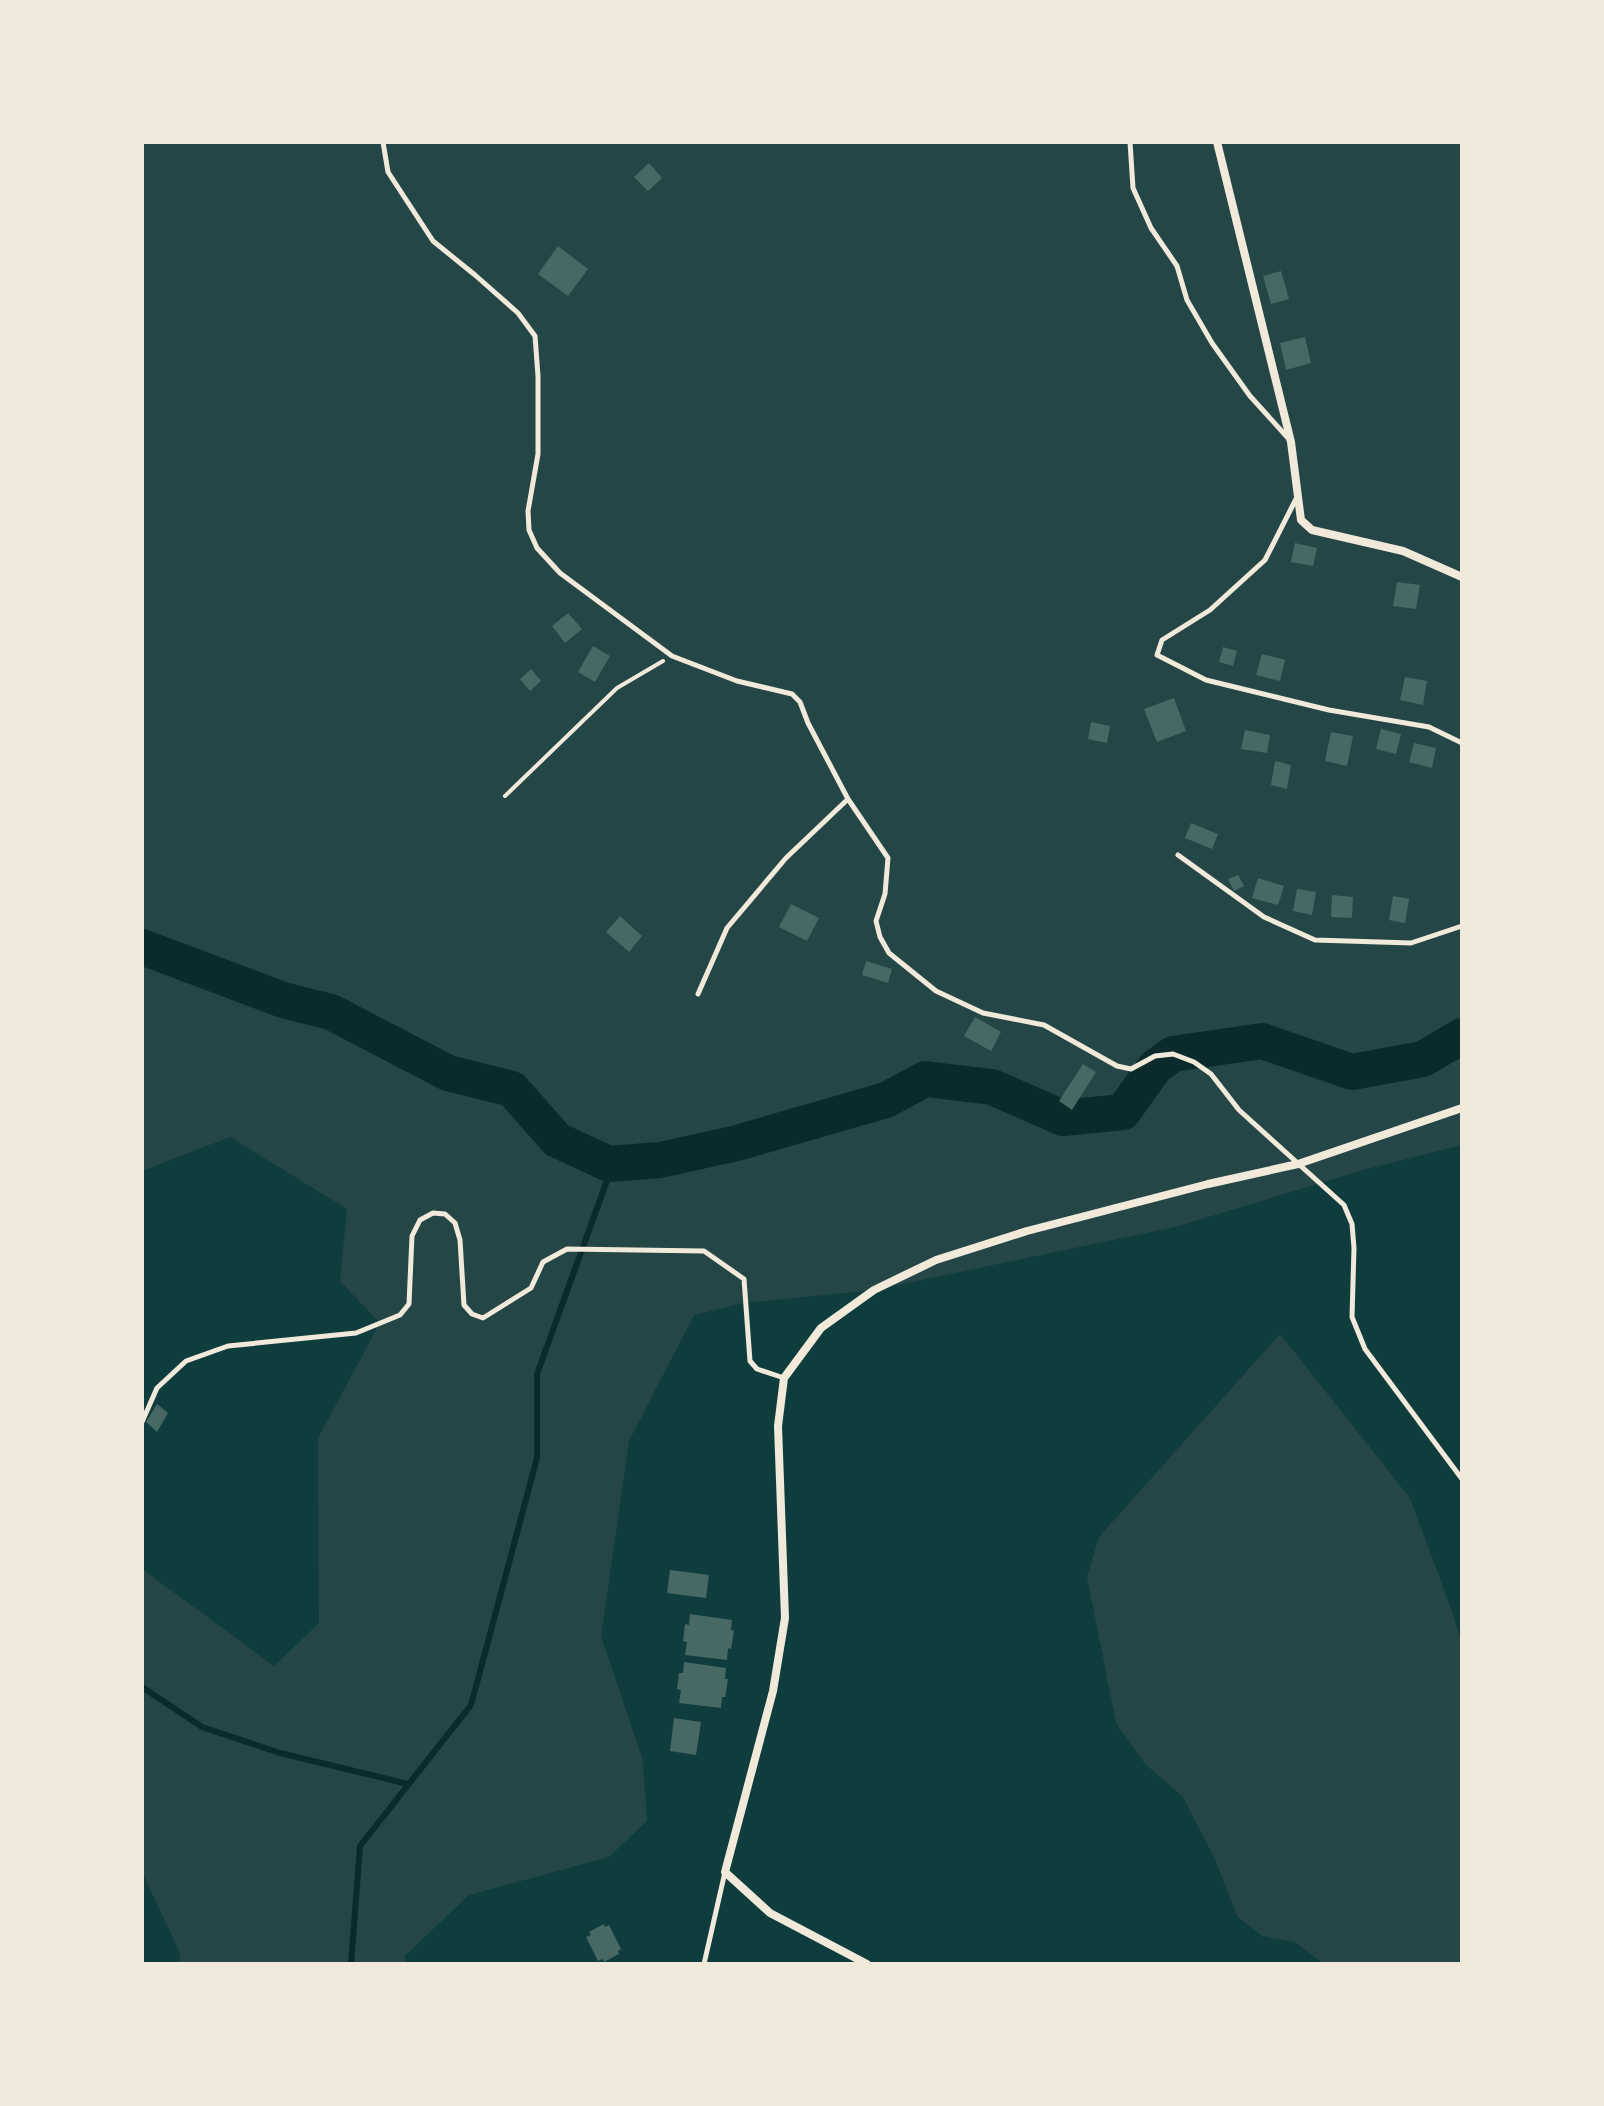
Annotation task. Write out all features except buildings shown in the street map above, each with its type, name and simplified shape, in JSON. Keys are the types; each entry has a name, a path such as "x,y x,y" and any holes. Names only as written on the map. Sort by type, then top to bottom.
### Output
{"street":[{"path":"1217,142 1291,442 1301,520 1312,530 1403,551 1462,577"},
{"path":"867,1964 770,1913 725,1872 773,1691 785,1618 778,1426 784,1378 821,1328 874,1290 936,1260 1027,1231 1298,1164 1462,1108"}],"lane":[{"path":"383,142 388,172 433,241 518,313 535,336 538,454 528,511 529,530 537,548 560,573 672,656 737,681 792,694 800,702 848,799 888,858 885,894 876,921 889,953 936,991 983,1013 1044,1025 1117,1066 1131,1069 1155,1056 1173,1054 1194,1062 1211,1074 1239,1110 1344,1205 1352,1224 1354,1248 1352,1317 1365,1349 1462,1479"},
{"path":"1130,142 1133,188 1151,228 1177,266 1187,300 1212,343 1250,396 1291,442"},
{"path":"1298,494 1265,560 1210,610 1162,640 1157,655 1206,680 1329,710 1429,727 1462,743"},
{"path":"698,994 727,928 786,858 848,799"},
{"path":"1178,855 1264,917 1315,940 1411,943 1462,926"},
{"path":"142,1422 157,1388 186,1361 228,1346 356,1333 400,1315 409,1304 412,1236 420,1220 433,1213 445,1214 455,1223 460,1240 464,1305 472,1314 483,1318 531,1288 543,1262 567,1249 704,1251 744,1279 750,1361 757,1369 784,1378"},
{"path":"704,1964 725,1872"}],"path":[{"path":"505,796 617,688 672,656"}],"shaded area":[{"path":"142,142 1462,142 1462,1145 1367,1169 1175,1227 874,1290 744,1303 694,1315 629,1441 601,1636 643,1761 647,1821 609,1857 469,1895 405,1956 406,1964 179,1964 180,1953 142,1872 142,1569 274,1666 319,1623 318,1438 380,1323 340,1281 347,1209 230,1137 142,1171"},
{"path":"1280,1334 1410,1498 1454,1617 1462,1645 1462,1964 1324,1964 1295,1942 1262,1936 1237,1916 1215,1859 1183,1797 1145,1764 1116,1723 1087,1577 1099,1537"}],"waterway":[{"path":"142,947 283,1000 331,1012 448,1073 512,1089 557,1140 609,1164 660,1160 737,1143 886,1100 925,1079 992,1087 1063,1118 1123,1112 1155,1067 1173,1054 1262,1041 1352,1072 1423,1059 1462,1036"},
{"path":"351,1964 360,1846 471,1705 537,1458 537,1374 613,1164"},
{"path":"142,1687 202,1727 280,1753 408,1784"}]}
